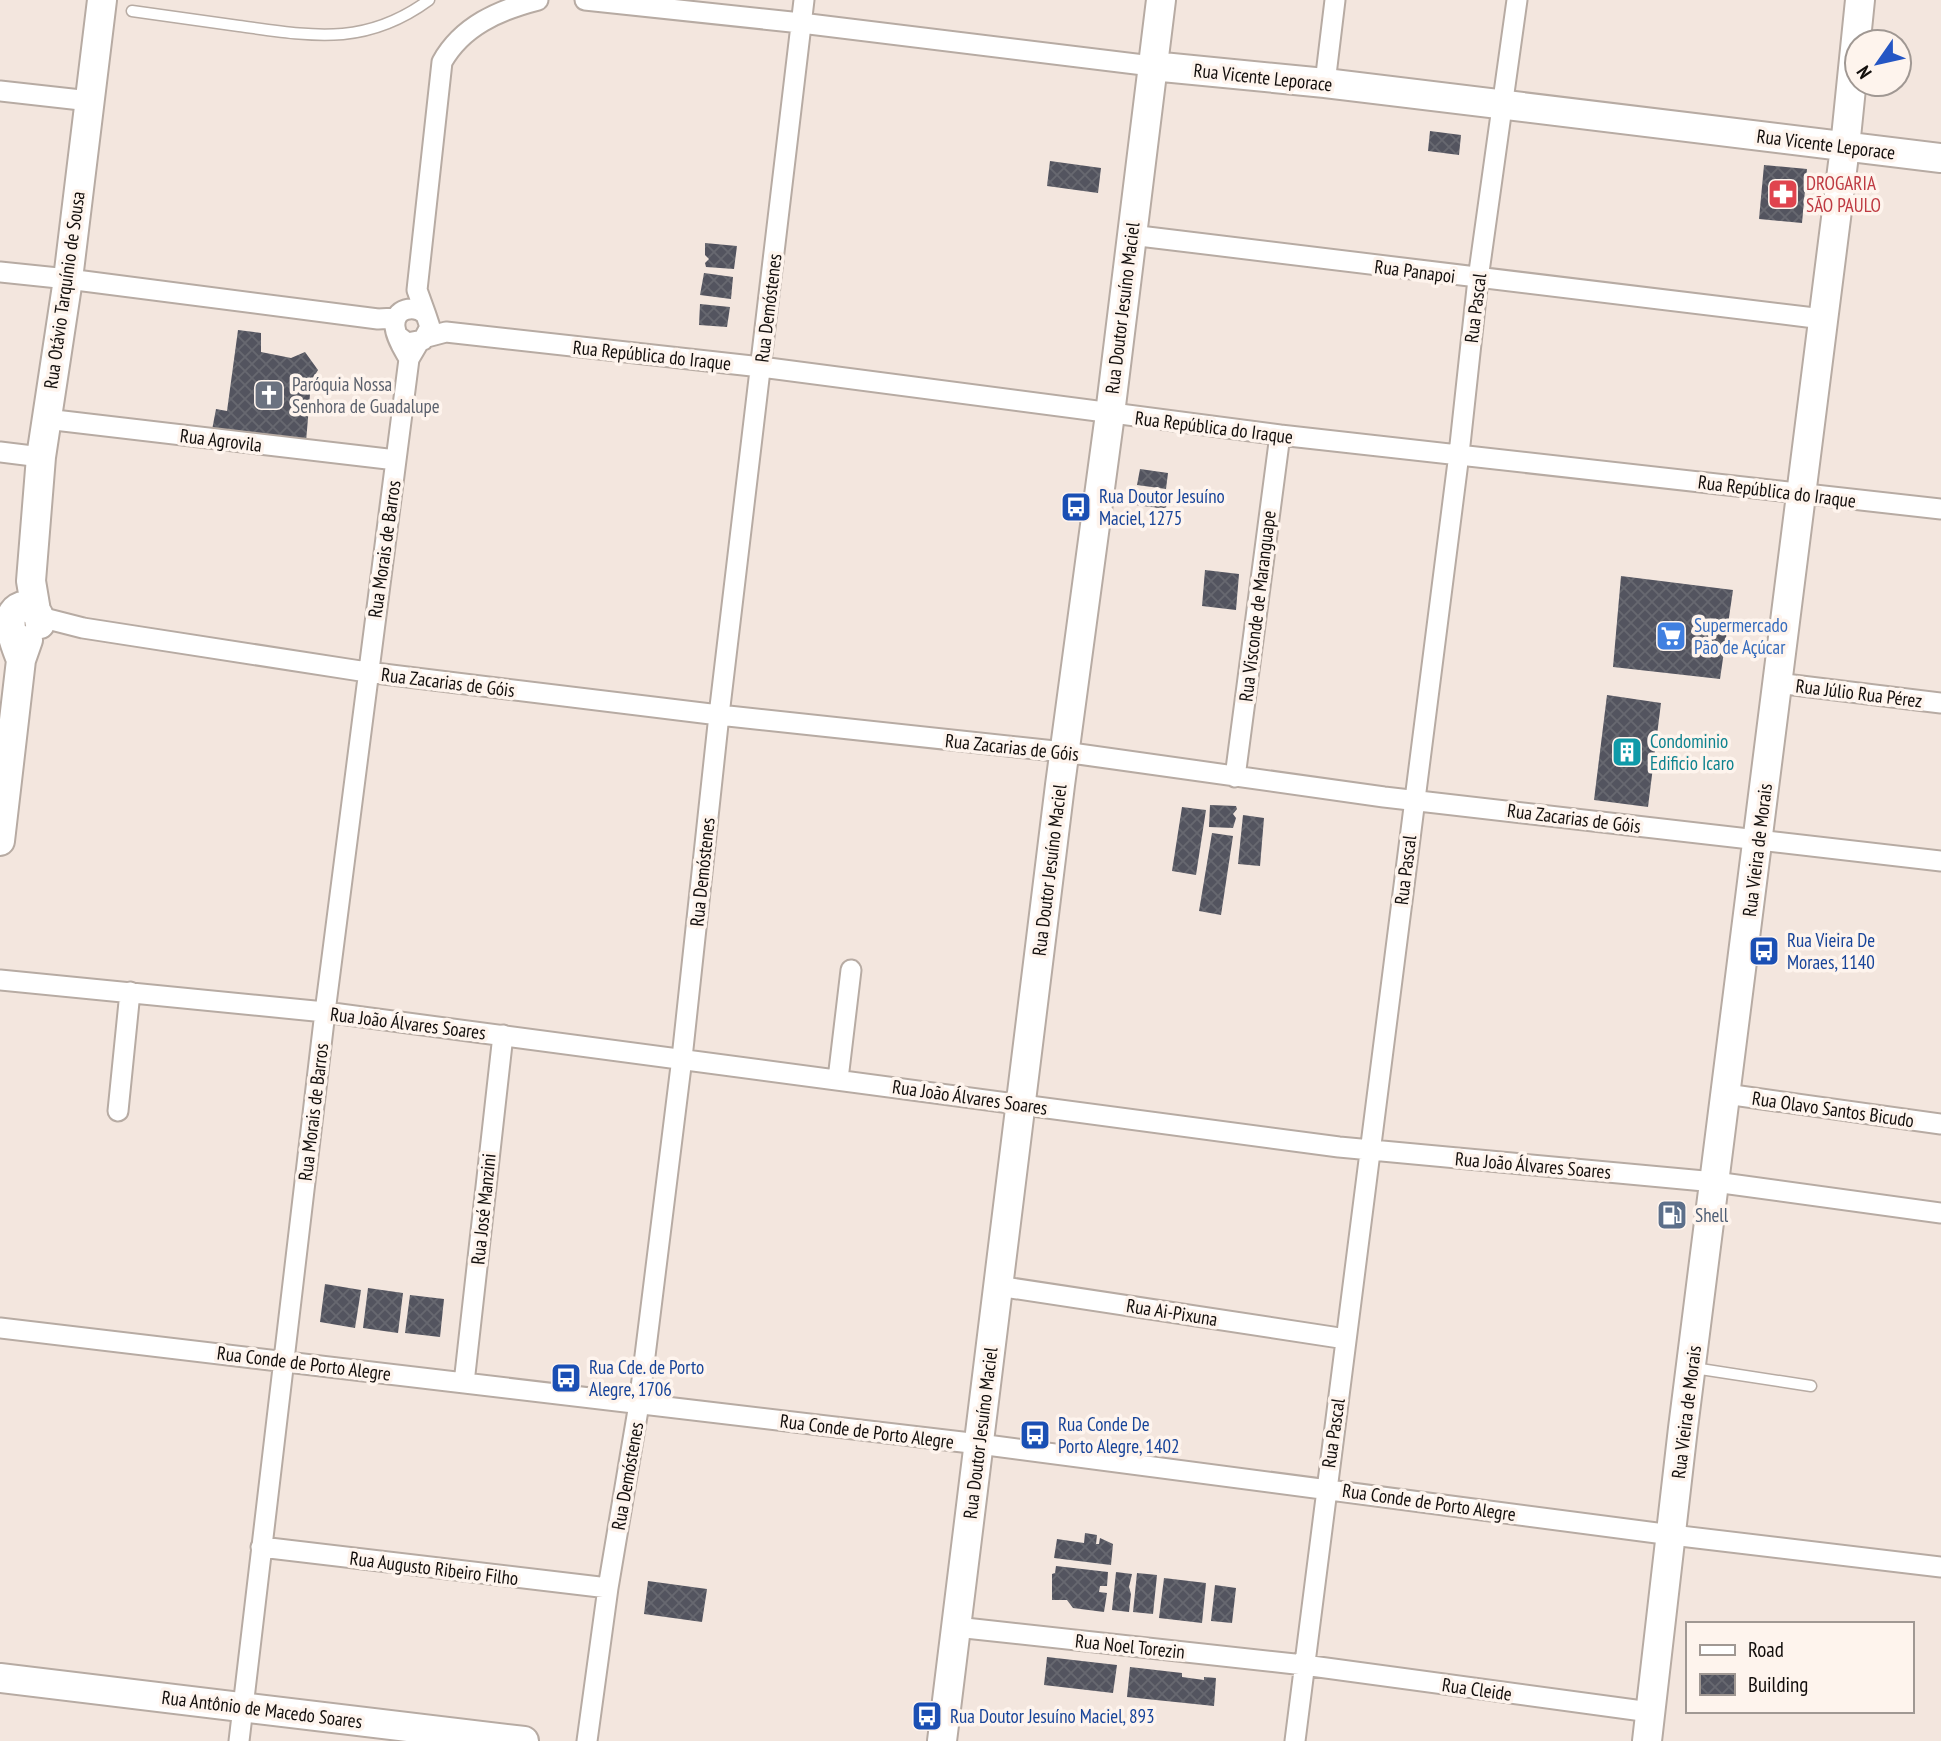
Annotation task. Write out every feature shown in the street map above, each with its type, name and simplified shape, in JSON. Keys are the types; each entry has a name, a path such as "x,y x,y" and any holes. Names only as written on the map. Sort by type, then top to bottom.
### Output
{"street":[{"name":"Rua Otávio Tarquínio de Sousa","path":"0,841 18,627 30,581 41,457 68,279 102,0"},
{"name":"Rua Morais de Barros","path":"239,1741 325,1012 396,460 426,334 418,290 442,62 451,46 492,15 538,0"},
{"name":"Rua Vicente Leporace","path":"585,0 685,5 801,23 1152,66 1325,83 1941,158"},
{"name":"Rua Demóstenes","path":"586,1741 639,1404 682,1058 719,715 804,0"},
{"name":"Rua Doutor Jesuíno Maciel","path":"942,1741 1064,752 1110,414 1161,0"},
{"path":"1325,83 1335,0"},
{"name":"Rua Pascal","path":"1295,1741 1459,454 1478,279 1517,0"},
{"name":"Rua Vieira de Morais","path":"1647,1741 1714,1182 1845,147 1860,0"},
{"path":"0,91 90,101"},
{"name":"Rua Panapoi","path":"1131,235 1823,319"},
{"path":"0,272 394,323 426,334"},
{"path":"394,323 418,290"},
{"name":"Rua República do Iraque","path":"394,323 417,308 426,334 761,367 1280,435 1941,509"},
{"name":"Rua Agrovila","path":"46,419 396,460"},
{"name":"Rua Visconde de Maranguape","path":"1235,777 1280,435"},
{"path":"0,452 41,457"},
{"name":"Rua Zacarias de Góis","path":"18,627 83,628 368,672 719,715 1064,752 1235,777 1941,861"},
{"name":"Rua Júlio Rua Pérez","path":"1777,683 1941,703"},
{"path":"838,1079 851,970"},
{"name":"Rua João Álvares Soares","path":"0,979 325,1012 1371,1150 1714,1182 1941,1213"},
{"path":"118,1111 130,992"},
{"name":"Rua José Manzini","path":"464,1382 503,1035"},
{"name":"Rua Olavo Santos Bicudo","path":"1726,1094 1941,1124"},
{"name":"Rua Ai-Pixuna","path":"998,1286 1346,1339"},
{"name":"Rua Conde de Porto Alegre","path":"0,1328 979,1444 1671,1535 1941,1567"},
{"name":"Rua Augusto Ribeiro Filho","path":"261,1547 608,1588"},
{"name":"Rua Noel Torezin","path":"956,1628 1304,1665"},
{"name":"Rua Cleide","path":"1304,1665 1650,1712"},
{"name":"Rua Antônio de Macedo Soares","path":"0,1678 524,1741"}],"lane":[{"path":"132,11 294,34 336,36 373,29 406,17 429,0"},
{"path":"1691,1368 1811,1386"}],"building":[{"path":"1430,131 1461,135 1459,155 1428,151"},
{"path":"1050,161 1101,168 1098,193 1047,186"},
{"name":"DROGARIA SÃO PAULO","path":"1764,165 1807,169 1802,223 1759,219"},
{"path":"705,243 737,246 734,269 706,267 705,263 709,259 705,255"},
{"path":"704,273 733,277 731,299 700,295"},
{"path":"700,304 730,307 727,327 699,325"},
{"name":"Paróquia Nossa Senhora de Guadalupe","path":"238,330 261,333 261,352 291,358 305,352 318,370 311,382 306,442 212,430 216,409 227,411"},
{"path":"1140,469 1168,473 1166,489 1137,485"},
{"path":"1138,491 1167,495 1166,509 1136,505"},
{"path":"1205,570 1239,574 1236,610 1202,606"},
{"name":"Supermercado Pão de Açúcar","path":"1621,576 1733,590 1720,679 1613,667"},
{"name":"Condominio Edificio Icaro","path":"1607,695 1661,703 1648,807 1594,800"},
{"path":"1210,805 1236,806 1233,828 1209,827"},
{"path":"1182,807 1206,810 1196,875 1172,871"},
{"path":"1243,815 1264,818 1260,866 1238,864"},
{"path":"1212,833 1233,836 1221,915 1199,911"},
{"path":"325,1284 361,1290 355,1328 320,1322"},
{"path":"368,1288 403,1293 398,1333 363,1328"},
{"path":"410,1295 444,1299 440,1337 405,1333"},
{"path":"1085,1533 1097,1535 1096,1544 1099,1544 1100,1538 1113,1544 1111,1565 1054,1558 1057,1539 1084,1543"},
{"path":"1056,1566 1108,1572 1107,1586 1100,1586 1099,1592 1107,1593 1104,1612 1073,1608 1067,1600 1052,1600 1052,1574 1055,1573"},
{"path":"1116,1572 1132,1574 1129,1612 1112,1610"},
{"path":"1137,1573 1157,1575 1153,1614 1133,1612"},
{"path":"1164,1578 1206,1583 1202,1623 1159,1618"},
{"path":"648,1581 707,1589 702,1622 644,1614"},
{"path":"1215,1585 1236,1588 1232,1623 1211,1621"},
{"path":"1047,1657 1117,1665 1113,1693 1044,1685"},
{"path":"1130,1667 1182,1673 1182,1677 1204,1680 1204,1677 1216,1678 1214,1706 1127,1697"}],"place":[{"name":"DROGARIA SÃO PAULO","path":"1783,194"},
{"name":"Paróquia Nossa Senhora de Guadalupe","path":"269,395"},
{"name":"Rua Doutor Jesuíno Maciel, 1275","path":"1076,507"},
{"name":"Supermercado Pão de Açúcar","path":"1671,636"},
{"name":"Condominio Edificio Icaro","path":"1627,752"},
{"name":"Rua Vieira De Moraes, 1140","path":"1764,951"},
{"name":"Shell","path":"1672,1215"},
{"name":"Rua Cde. de Porto Alegre, 1706","path":"566,1378"},
{"name":"Rua Conde De Porto Alegre, 1402","path":"1035,1435"},
{"name":"Rua Doutor Jesuíno Maciel, 893","path":"927,1716"}]}
